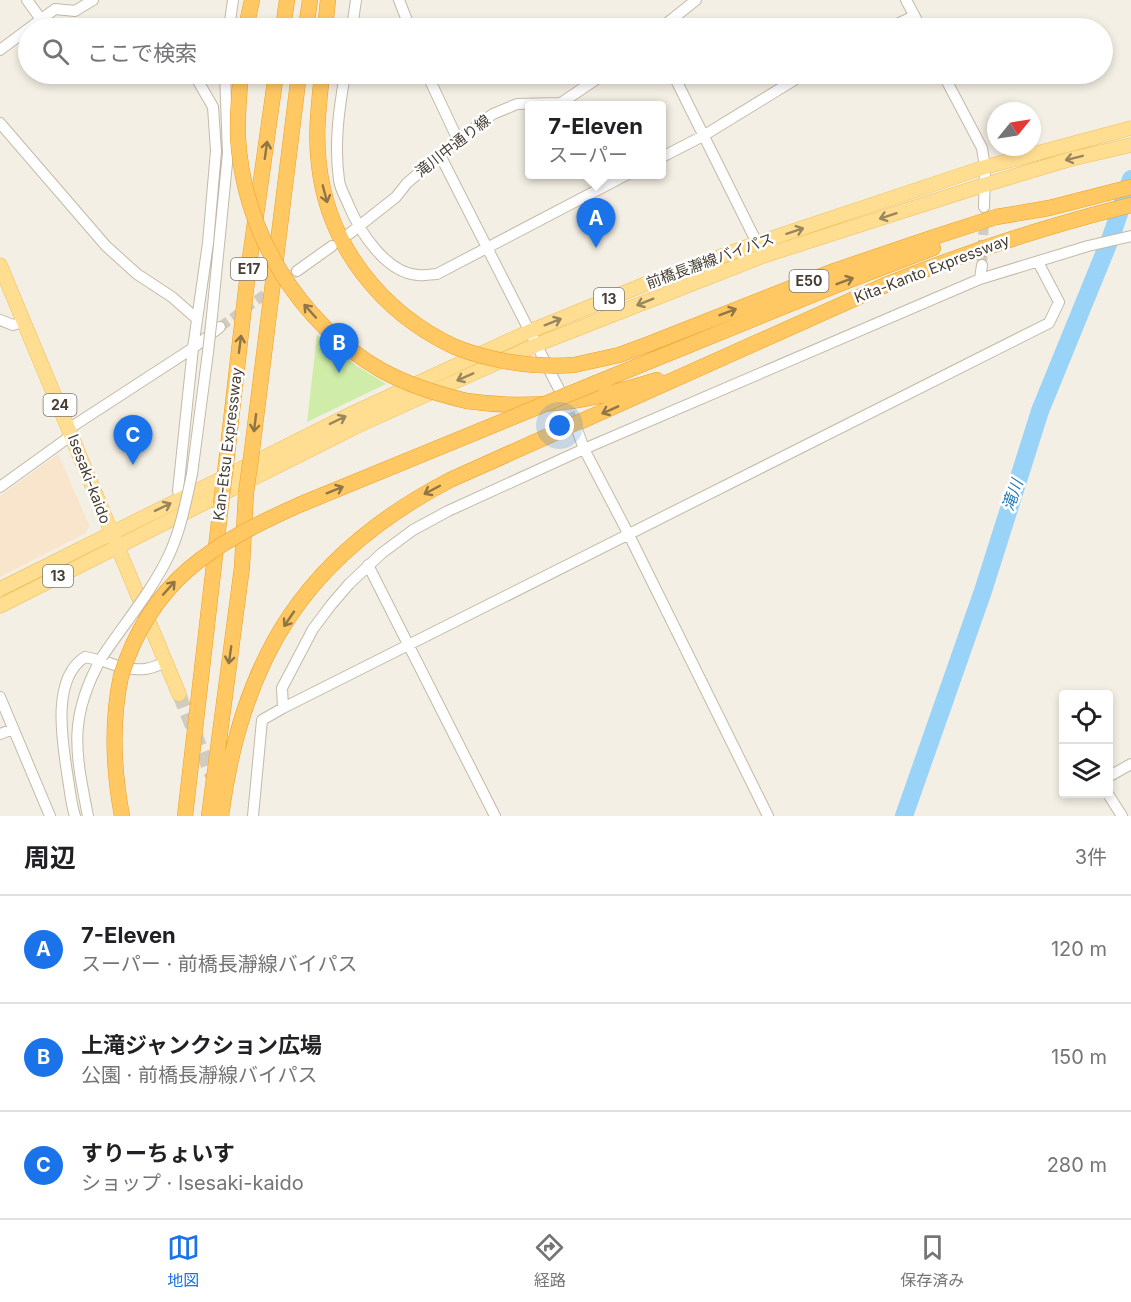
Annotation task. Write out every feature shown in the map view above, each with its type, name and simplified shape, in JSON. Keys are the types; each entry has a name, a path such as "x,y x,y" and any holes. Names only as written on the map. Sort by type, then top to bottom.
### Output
{"highway":[{"path":"248,18 252,0"},
{"path":"284,18 287,0"},
{"path":"307,18 310,0"},
{"path":"327,18 328,0"},
{"path":"241,84 238,138 246,190 264,241 278,270 292,290 327,329 375,366 419,387 467,401 521,406 578,401 601,396 666,377 739,350"},
{"name":"Kan-Etsu Expressway","path":"185,816 250,260 275,84"},
{"name":"Kan-Etsu Expressway","path":"209,816 242,567 246,493 298,84"},
{"name":"E50","path":"321,84 318,126 319,165 328,207 339,235 357,266 386,300 420,329 454,347 510,364 537,367 574,365 619,355 834,271 996,218 1049,208"},
{"name":"E50","path":"111,664 136,637 149,613 164,594 196,561 256,525 299,505 596,383 931,248 1049,208 1131,187"},
{"name":"Kita-Kanto Expressway","path":"739,350 938,264 1007,240 1131,205"},
{"path":"222,816 233,749 248,696 259,669 302,599 320,576 360,537 402,507 450,480 668,384 739,350"},
{"path":"111,664 115,772 122,816"}],"main road":[{"name":"前橋長瀞線バイパス","path":"110,532 353,412 528,332 648,283 757,243 985,167 1131,128"},
{"name":"前橋長瀞線バイパス","path":"117,547 355,427 536,345 763,256 984,185 1071,159 1131,145"},
{"name":"Isesaki-kaido","path":"0,265 179,694"},
{"name":"13","path":"0,589 110,532"},
{"name":"13","path":"0,606 117,547"}],"street":[{"path":"27,0 40,18 55,9 75,11 93,0"},
{"path":"230,18 233,0"},
{"path":"353,18 356,0"},
{"path":"399,0 406,18"},
{"path":"670,18 683,4 696,0"},
{"path":"906,0 914,16 910,18"},
{"path":"0,50 18,36"},
{"path":"178,491 193,348 208,243 216,151 213,107 200,84"},
{"path":"88,816 76,743 85,690 111,664 169,554 181,521 192,474 208,352 228,153 225,84"},
{"path":"344,84 336,138 339,183 358,227 379,252 397,268 416,275 437,274 618,179"},
{"path":"432,84 458,140"},
{"name":"滝川中通り線","path":"564,101 589,84"},
{"path":"678,84 757,243"},
{"path":"666,155 703,136 788,84"},
{"path":"948,84 982,148 985,167 984,207"},
{"name":"滝川中通り線","path":"349,234 396,197 407,183 458,140 505,108 525,104"},
{"path":"0,123 106,246 137,274 172,297 197,319"},
{"path":"440,155 564,399"},
{"path":"283,708 282,688 314,629 349,584 382,553 414,530 448,511 584,449 980,279 1116,238 1131,236"},
{"path":"297,271 332,246"},
{"path":"253,816 262,720 1049,323 1059,302 1038,262"},
{"path":"980,279 982,265"},
{"path":"0,321 13,325 23,322"},
{"path":"0,487 71,432 220,327"},
{"path":"578,432 584,449 768,816"},
{"path":"368,565 495,816"},
{"path":"75,816 64,751 62,722 64,692 75,663 85,657 139,670 152,669 165,662"},
{"path":"0,697 50,816"},
{"path":"0,734 13,729"},
{"path":"1113,774 1131,764"},
{"path":"1111,798 1122,816"}],"shaded area":[{"path":"58,454 89,525 86,533 0,577 0,496"}],"green space":[{"path":"317,335 357,366 386,384 307,422"}],"waterway":[{"name":"滝川","path":"904,816 983,591 1040,411 1111,237 1131,179"}],"tunnel":[{"path":"982,265 984,217"},
{"path":"220,327 297,271"},
{"path":"564,399 576,429"},
{"path":"179,694 214,781"}],"place":[{"name":"7-Eleven","path":"596,248"},
{"name":"上滝ジャンクション広場","path":"339,373"},
{"name":"すりーちょいす","path":"133,465"}]}
